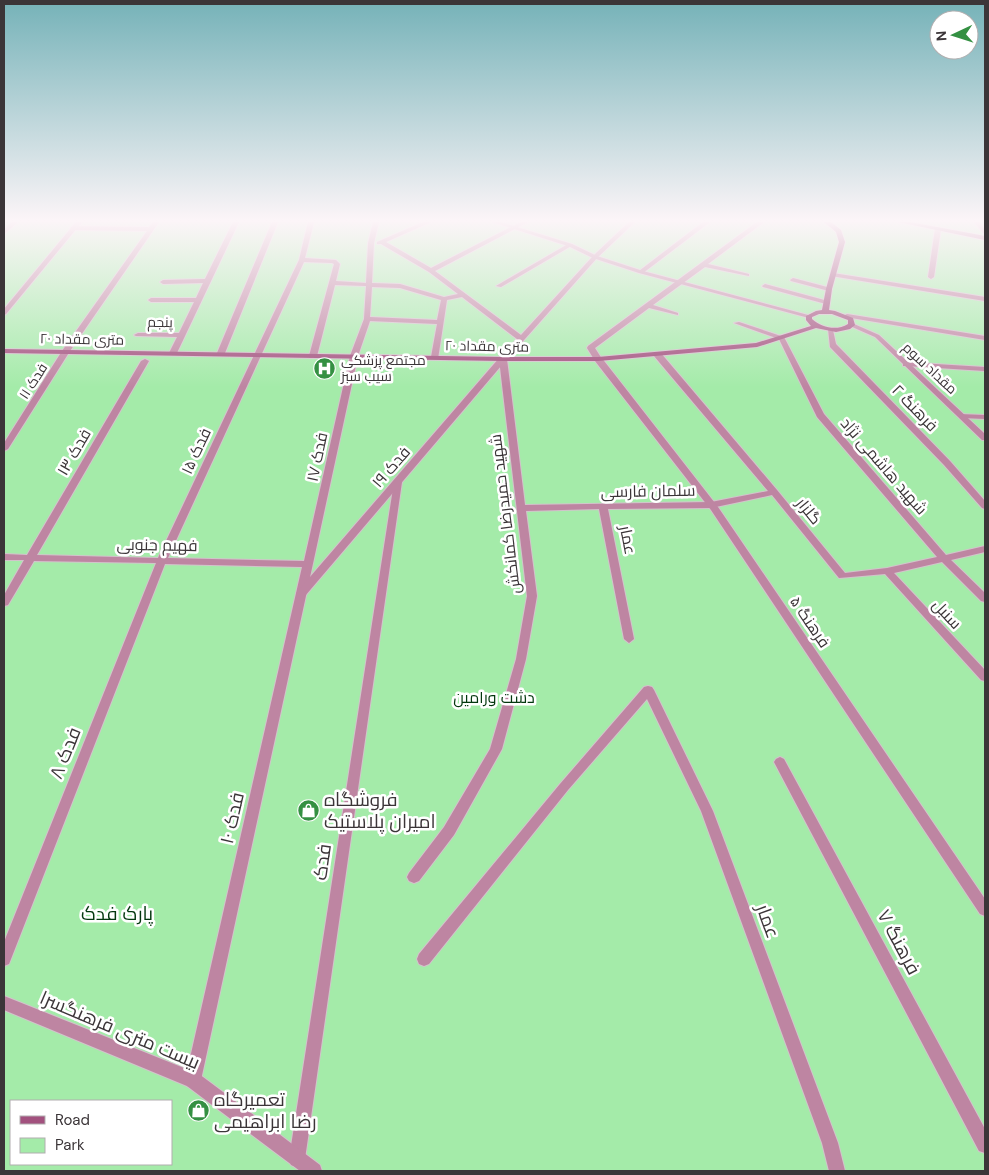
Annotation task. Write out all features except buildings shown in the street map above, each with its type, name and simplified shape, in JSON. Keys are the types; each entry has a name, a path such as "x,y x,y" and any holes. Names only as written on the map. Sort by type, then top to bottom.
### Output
{"main road":[{"path":"825,311 832,277"},
{"path":"825,311 847,316 852,325 844,329 830,330 812,323 810,316 825,311"},
{"name":"۲۰ متری مقداد","path":"4,351 598,359 758,345 817,326"}],"street":[{"path":"4,313 33,277"},
{"name":"فدک ۱۱","path":"4,449 66,351 118,277"},
{"path":"173,353 210,277"},
{"path":"221,353 252,277"},
{"name":"فدک ۱۵","path":"162,560 294,277"},
{"path":"313,356 334,277"},
{"name":"فدک ۱۷","path":"309,564 354,356 367,319 370,277"},
{"path":"438,277 521,338"},
{"path":"499,286 515,277"},
{"name":"فدک ۱۹","path":"301,594 521,338 577,277"},
{"path":"660,277 810,316"},
{"path":"598,359 590,348 688,277"},
{"path":"844,277 985,300"},
{"path":"792,280 829,289"},
{"path":"163,282 208,281"},
{"path":"333,283 370,283 400,286 444,299 462,295"},
{"path":"765,286 826,302"},
{"path":"435,357 444,299"},
{"path":"151,300 199,300"},
{"path":"648,306 676,314"},
{"path":"847,316 985,338"},
{"path":"367,319 440,322"},
{"path":"737,323 782,338"},
{"name":"مقداد سوم","path":"852,325 877,336 985,438"},
{"name":"فرهنگ ۲","path":"830,330 833,345 947,463 985,506"},
{"name":"پنجم","path":"138,334 182,335"},
{"name":"شهید هاشمی نژاد","path":"782,338 820,415 943,557 985,599"},
{"name":"گلزار","path":"657,354 774,492 842,576 887,571 985,549"},
{"name":"شهید حمیدرضا کمانکش","path":"414,877 449,831 496,749 521,659 532,596 503,359"},
{"name":"فرهنگ ۵","path":"598,359 711,505 985,910"},
{"name":"فدک ۱۳","path":"4,603 145,362"},
{"path":"906,364 985,369"},
{"path":"962,416 985,417"},
{"name":"فدک","path":"297,1159 398,482"},
{"name":"سلمان فارسی","path":"521,508 711,505 774,492"},
{"name":"عمار","path":"603,507 629,639"},
{"name":"فهیم جنوبی","path":"4,557 309,564"},
{"name":"فدک ۸","path":"4,958 162,560"},
{"name":"فدک ۱۰","path":"193,1080 309,564"},
{"name":"سنبل","path":"887,571 985,677"},
{"path":"4,582 16,582"},
{"name":"عمار","path":"424,959 564,787 648,690 707,811 830,1143 837,1171"},
{"name":"فرهنگ ۷","path":"780,762 984,1142"},
{"name":"بیست متری فرهنگسرا","path":"4,1003 193,1080 314,1171"}],"green space":[{"name":"دشت ورامین","path":"4,277 985,277 985,1171 4,1171"}],"place":[{"name":"مجتمع پزشکی سیب سبز","path":"325,368"},
{"name":"فروشگاه امیران پلاستیک","path":"308,810"},
{"name":"تعمیرگاه رضا ابراهیمی","path":"198,1110"}],"park label":[{"name":"پارک فدک","path":"117,913"}]}
